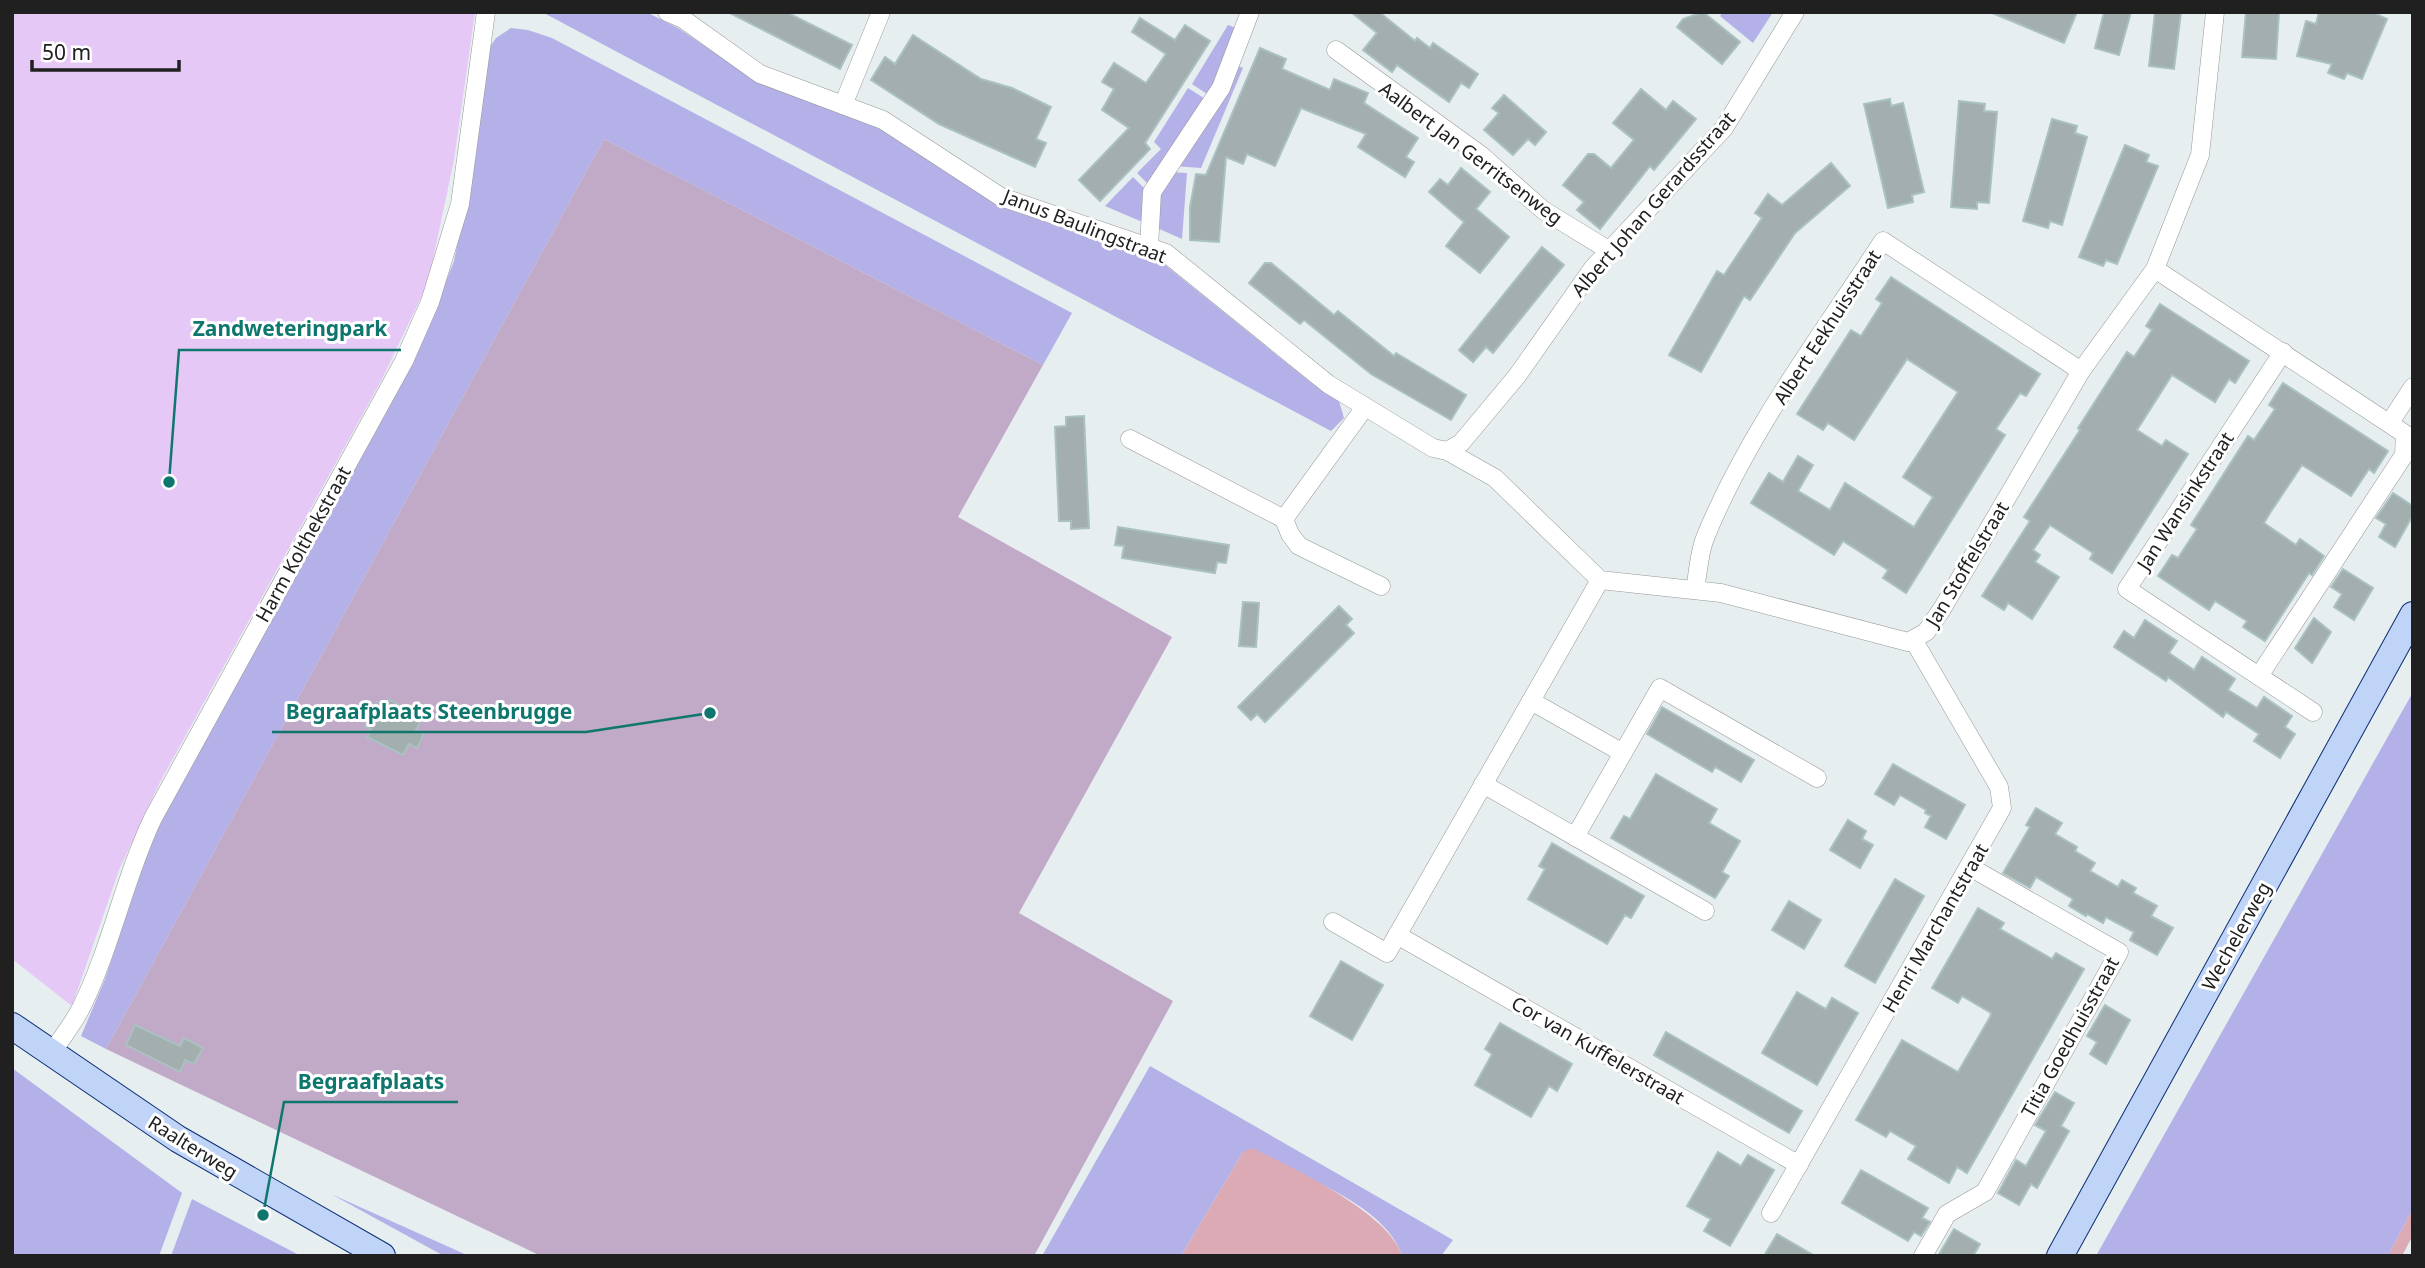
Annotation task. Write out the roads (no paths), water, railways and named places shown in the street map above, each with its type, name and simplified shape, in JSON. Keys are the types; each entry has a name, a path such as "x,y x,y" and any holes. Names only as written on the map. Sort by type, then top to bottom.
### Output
{"street":[{"name":"Harm Kolthekstraat","path":"51,1053 72,1025 88,993 137,852 153,818 404,360 430,302 460,204 486,12"},
{"name":"Janus Baulingstraat","path":"667,12 683,19 760,74 883,120 1001,197 1166,253 1328,384 1433,448 1447,451"},
{"path":"843,105 881,12"},
{"path":"1149,247 1152,191 1221,88 1250,12"},
{"name":"Albert Johan Gerardsstraat","path":"1447,451 1461,443 1517,376 1585,279 1609,251 1724,128 1795,12"},
{"name":"Jan Stoffelstraat","path":"1600,580 1721,593 1902,642 1914,641 1926,632 2081,371 2155,269 2200,155 2215,12"},
{"name":"Aalbert Jan Gerritsenweg","path":"1336,50 1482,156 1543,210 1609,251"},
{"name":"Albert Eekhuisstraat","path":"1695,590 1704,540 1739,472 1770,415 1883,241 2081,371"},
{"path":"2155,269 2391,421 2405,434 2404,455 2259,676"},
{"name":"Jan Wansinkstraat","path":"2283,352 2127,589 2313,712"},
{"path":"2391,421 2413,387"},
{"path":"1284,519 1365,407"},
{"path":"1130,439 1284,519 1299,546 1381,586"},
{"path":"1333,922 1387,953 1600,580 1494,478 1447,451"},
{"name":"Wechelerweg","path":"2060,1256 2413,615"},
{"name":"Henri Marchantstraat","path":"1771,1213 2000,816 2002,795 1914,641"},
{"path":"1575,837 1660,688 1817,778"},
{"path":"1531,701 1623,753"},
{"path":"1483,785 1705,911"},
{"name":"Titia Goedhuisstraat","path":"1923,1256 1947,1214 1984,1192 2119,952 1970,867"},
{"name":"Cor van Kuffelerstraat","path":"1397,935 1799,1165"},
{"name":"Raalterweg","path":"12,1026 178,1139 382,1256"}],"place":[{"name":"Zandweteringpark","path":"169,482"},
{"name":"Begraafplaats Steenbrugge","path":"710,713"},
{"name":"Begraafplaats","path":"263,1215"}]}
